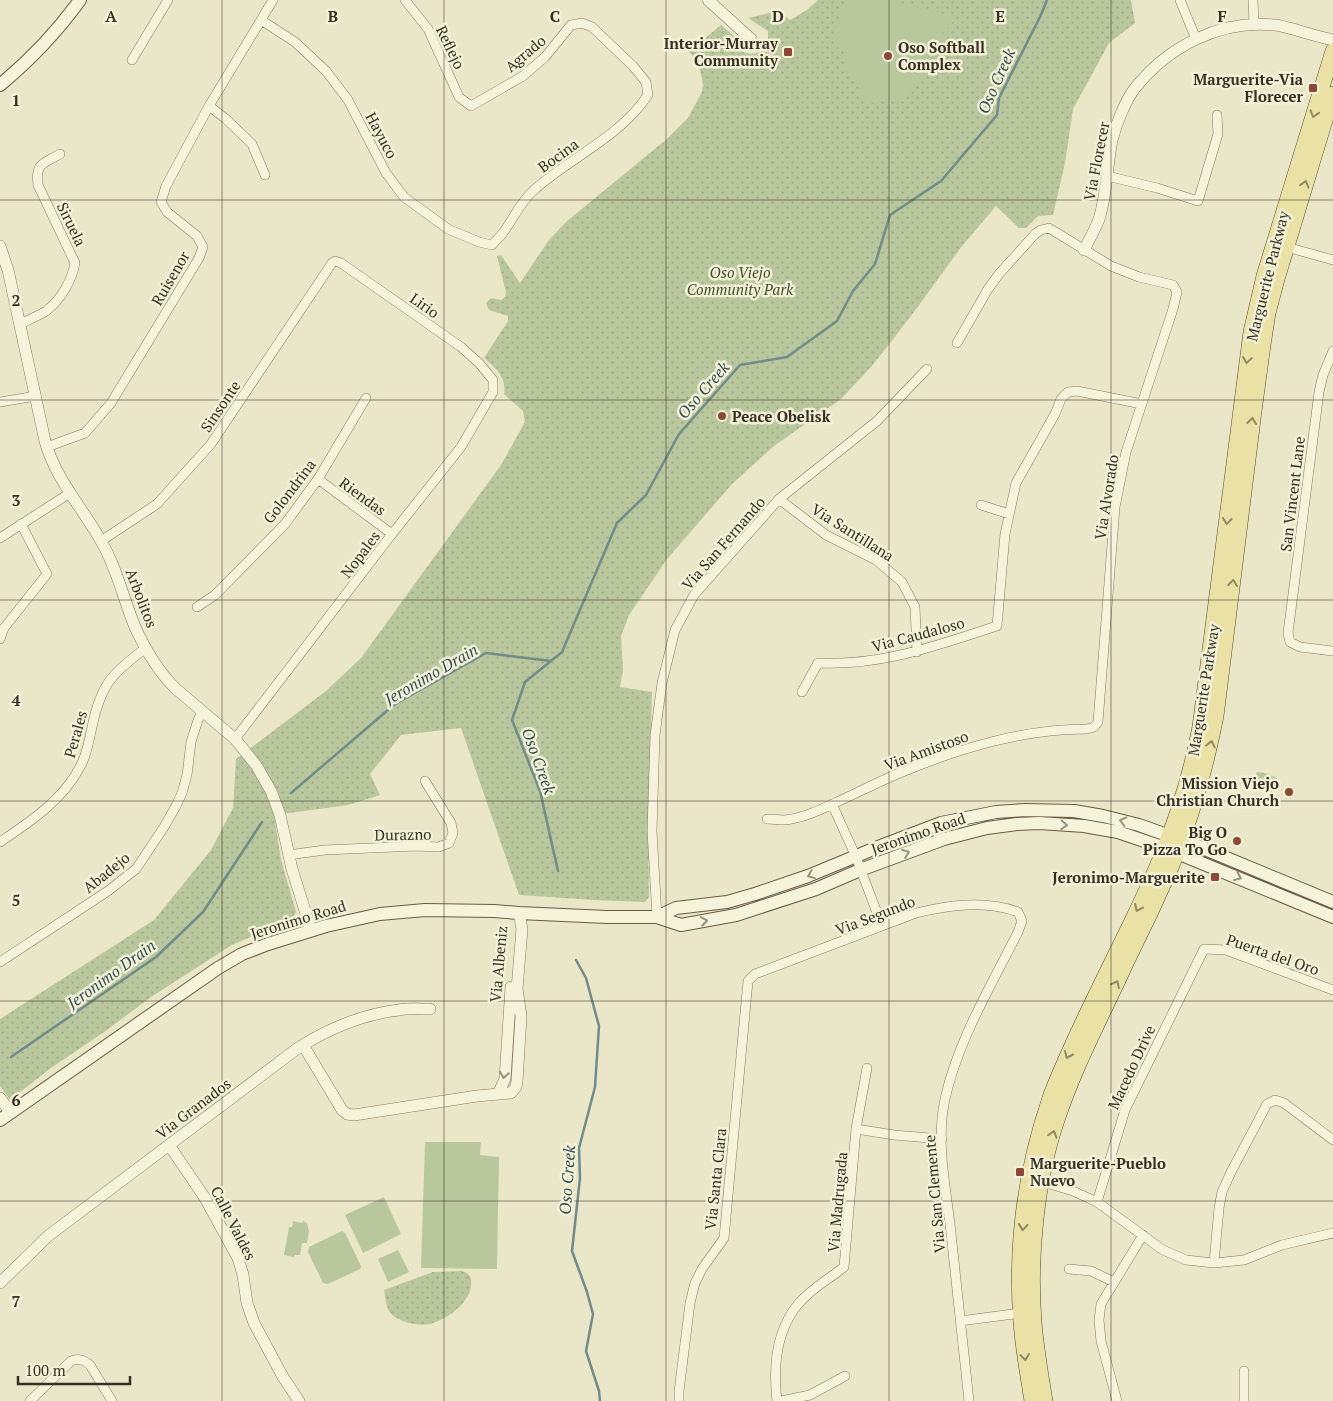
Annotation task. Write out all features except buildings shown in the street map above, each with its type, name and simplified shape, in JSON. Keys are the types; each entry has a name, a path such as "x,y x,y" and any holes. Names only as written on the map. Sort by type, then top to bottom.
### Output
{"main road":[{"path":"0,86 48,39 80,0"},
{"name":"Marguerite Parkway","path":"1032,1401 1025,1360 1027,1313 1033,1276 1035,1234 1035,1148 1052,1094 1087,1014 1131,923 1198,794 1216,716 1262,345 1280,246 1333,50"},
{"name":"Marguerite Parkway","path":"1280,246 1333,94"},
{"name":"Jeronimo Road","path":"657,917 676,908 727,902 755,894 808,876 883,845 941,824 996,812 1024,810 1074,811 1139,825 1173,844 1333,916"},
{"name":"Jeronimo Road","path":"5,1116 218,968 251,951 311,930 380,914 451,909 607,917 657,917 681,925 736,915 816,889 944,838 987,828 1017,824 1084,826 1173,844 1333,902"},
{"name":"Marguerite Parkway","path":"1027,1313 1037,1348 1045,1401"}],"street":[{"path":"132,60 168,0"},
{"name":"Ruisenor","path":"47,447 85,433 111,403 199,258 203,246 196,236 167,212 161,202 166,186 208,106 273,0"},
{"name":"Reflejo","path":"405,0 428,30 459,97 471,106"},
{"path":"708,0 751,39"},
{"path":"1180,0 1196,39"},
{"path":"1253,0 1254,24"},
{"name":"Hayuco","path":"261,20 295,42 326,71 348,100 386,173 404,197 448,229 479,242 492,245"},
{"name":"Agrado","path":"471,106 523,76 545,57 571,25 582,23 592,27 634,66 646,82 648,95"},
{"name":"Via Florecer","path":"1084,250 1099,218 1104,200 1112,140 1121,114 1134,89 1154,68 1174,52 1196,39 1223,28 1254,24 1275,25 1333,40"},
{"name":"Bocina","path":"492,245 532,192 556,172 618,129 648,95"},
{"path":"208,106 226,118 252,144 265,175"},
{"path":"1107,176 1157,188 1198,201 1218,134 1217,115"},
{"name":"Siruela","path":"20,324 46,311 64,291 74,273 75,263 38,185 37,173 41,165 60,154"},
{"path":"957,343 984,295 999,274 1035,234 1049,228 1084,250"},
{"name":"Arbolitos","path":"0,246 4,271 20,324 47,447 60,476 101,541 113,565 136,628 159,668 170,683 235,739 256,765 280,815 288,855 311,930"},
{"path":"1280,246 1333,260"},
{"name":"Via Alvorado","path":"1084,250 1111,266 1139,278 1173,285 1177,292 1126,452 1115,507 1098,722"},
{"name":"Lirio","path":"335,261 341,263 461,347 479,363 493,380"},
{"name":"Sinsonte","path":"101,541 157,504 211,444 328,268 335,261"},
{"name":"San Vincent Lane","path":"1333,351 1323,375 1319,392 1288,632 1290,642 1300,647 1333,651"},
{"name":"Via San Fernando","path":"657,917 652,832 655,735 662,683 675,630 694,595 779,499 877,421 927,369"},
{"name":"Nopales","path":"235,739 461,447 493,392 493,380"},
{"path":"981,505 1009,514 1016,483 1055,414 1061,399 1068,392 1077,391 1142,404"},
{"path":"0,402 36,396"},
{"name":"Golondrina","path":"197,607 215,595 285,524 318,480 366,398"},
{"name":"Riendas","path":"318,480 392,534"},
{"path":"0,538 70,493"},
{"name":"Via Santillana","path":"779,499 826,535 876,560 902,582 915,607 917,652"},
{"name":"Via Caudaloso","path":"802,692 818,664 863,662 917,652 997,626 1005,534 1009,514"},
{"path":"0,639 4,628 47,574 21,524"},
{"name":"Perales","path":"0,842 28,824 69,786 81,766 101,694 111,678 125,663 146,648"},
{"name":"Abadejo","path":"0,962 108,891 136,869 164,827 182,793 193,737 198,720 204,711"},
{"name":"Via Amistoso","path":"767,819 792,819 817,811 901,772 940,757 999,740 1045,731 1087,729 1094,727 1098,722"},
{"name":"Durazno","path":"288,855 325,850 416,846 439,847 449,843 453,833 451,823 425,782"},
{"path":"832,804 856,857 882,926"},
{"name":"Via Segundo","path":"748,981 755,974 916,913 942,907 965,905 995,906 1018,912"},
{"name":"Via San Clemente","path":"970,1401 943,1162 942,1119 951,1074 966,1034 1018,932 1022,921 1018,912"},
{"name":"Via Albeniz","path":"498,1094 505,1079 516,928 519,913"},
{"name":"Via Albeniz","path":"303,1045 342,1110 347,1114 354,1115 465,1097 511,1094 517,1081 520,1053 521,1016 516,988 522,929 519,913"},
{"name":"Puerta del Oro","path":"1204,949 1226,950 1333,990"},
{"name":"Macedo Drive","path":"1097,1202 1125,1110 1204,949"},
{"name":"Via Santa Clara","path":"679,1401 678,1391 692,1297 702,1269 724,1238 748,981"},
{"name":"Via Granados","path":"0,1283 48,1236 303,1045 353,1021 399,1010 430,1009"},
{"path":"506,1052 520,1053"},
{"name":"Via Madrugada","path":"777,1401 775,1365 778,1348 790,1316 799,1303 844,1267 856,1129 867,1068"},
{"path":"0,1098 5,1116"},
{"path":"1214,1264 1222,1192 1267,1104 1275,1100 1284,1103 1333,1140"},
{"path":"856,1129 894,1136 942,1139"},
{"name":"Calle Valdes","path":"169,1145 205,1198 238,1258 244,1275 247,1303 254,1323 283,1377 299,1401"},
{"path":"1035,1180 1073,1191 1097,1202 1163,1250 1186,1260 1214,1264 1244,1260 1282,1245 1333,1233"},
{"path":"1117,1401 1101,1341 1099,1320 1101,1304 1143,1235"},
{"path":"1069,1269 1091,1270 1114,1282"},
{"path":"960,1321 1027,1313"},
{"path":"30,1401 71,1362 77,1359 90,1365 112,1401"},
{"path":"1244,1371 1244,1401"},
{"path":"781,1401 810,1395 845,1376"}],"green space":[{"name":"Oso Viejo Community Park","path":"818,0 1131,0 1135,23 1109,43 1073,109 1065,163 1053,215 1038,216 1026,228 1019,228 996,206 962,246 872,366 841,399 774,446 732,484 667,559 629,615 621,636 623,669 620,687 652,692 648,822 649,897 645,902 519,895 461,728 401,735 370,774 380,795 348,805 274,815 281,860 296,912 292,920 230,946 151,997 51,1068 10,1100 0,1086 0,1019 154,920 211,850 233,808 236,759 326,691 361,658 501,465 525,422 523,411 504,394 504,383 500,374 484,358 508,321 508,316 489,310 486,303 491,298 501,300 505,297 506,292 497,256 501,255 520,283 549,240 566,222 668,138 688,118 702,92 703,83 698,62 689,52 721,25 733,35 743,52 756,53 768,45 768,31 748,18 778,11 790,20 807,10"},
{"name":"Oso Softball Complex","path":"850,0 892,0 955,18 940,36 914,90 903,100 896,102 882,100 873,103 869,99 862,98 856,82 843,70 846,61 843,51 833,44 839,15"},
{"path":"766,268 775,277 747,304 736,294"},
{"path":"1257,772 1277,778 1272,793 1252,786"},
{"path":"425,1142 481,1142 480,1155 499,1157 497,1269 421,1268"},
{"path":"384,1197 401,1234 363,1253 345,1215"},
{"path":"293,1221 307,1223 309,1231 307,1243 302,1243 300,1255 295,1255 294,1257 284,1255 289,1227 292,1227"},
{"path":"342,1231 345,1233 361,1266 360,1269 328,1284 323,1283 308,1252 309,1247"},
{"path":"398,1250 409,1272 388,1282 378,1259"},
{"path":"462,1271 470,1276 471,1280 471,1289 468,1296 458,1309 437,1322 423,1325 409,1323 394,1316 389,1311 384,1290 433,1272"}],"waterway":[{"name":"Oso Creek","path":"558,871 540,791 512,720 525,682 562,652 617,523 646,495 679,434 740,365 787,357 837,321 853,291 875,264 890,215 941,181 997,115 999,98 1047,0"},
{"name":"Jeronimo Drain","path":"291,793 395,704 486,653 551,661"},
{"name":"Jeronimo Drain","path":"11,1057 156,957 203,912 262,822"},
{"name":"Oso Creek","path":"576,960 586,978 599,1026 595,1087 579,1148 580,1178 572,1251 593,1314 586,1351 599,1391 600,1401"}],"place":[{"name":"Interior-Murray Community","path":"788,52"},
{"name":"Oso Softball Complex","path":"888,56"},
{"name":"Marguerite-Via Florecer","path":"1313,88"},
{"name":"Peace Obelisk","path":"722,416"},
{"name":"Mission Viejo Christian Church","path":"1289,792"},
{"name":"Big O Pizza To Go","path":"1237,841"},
{"name":"Jeronimo-Marguerite","path":"1215,877"},
{"name":"Marguerite-Pueblo Nuevo","path":"1020,1172"}]}
